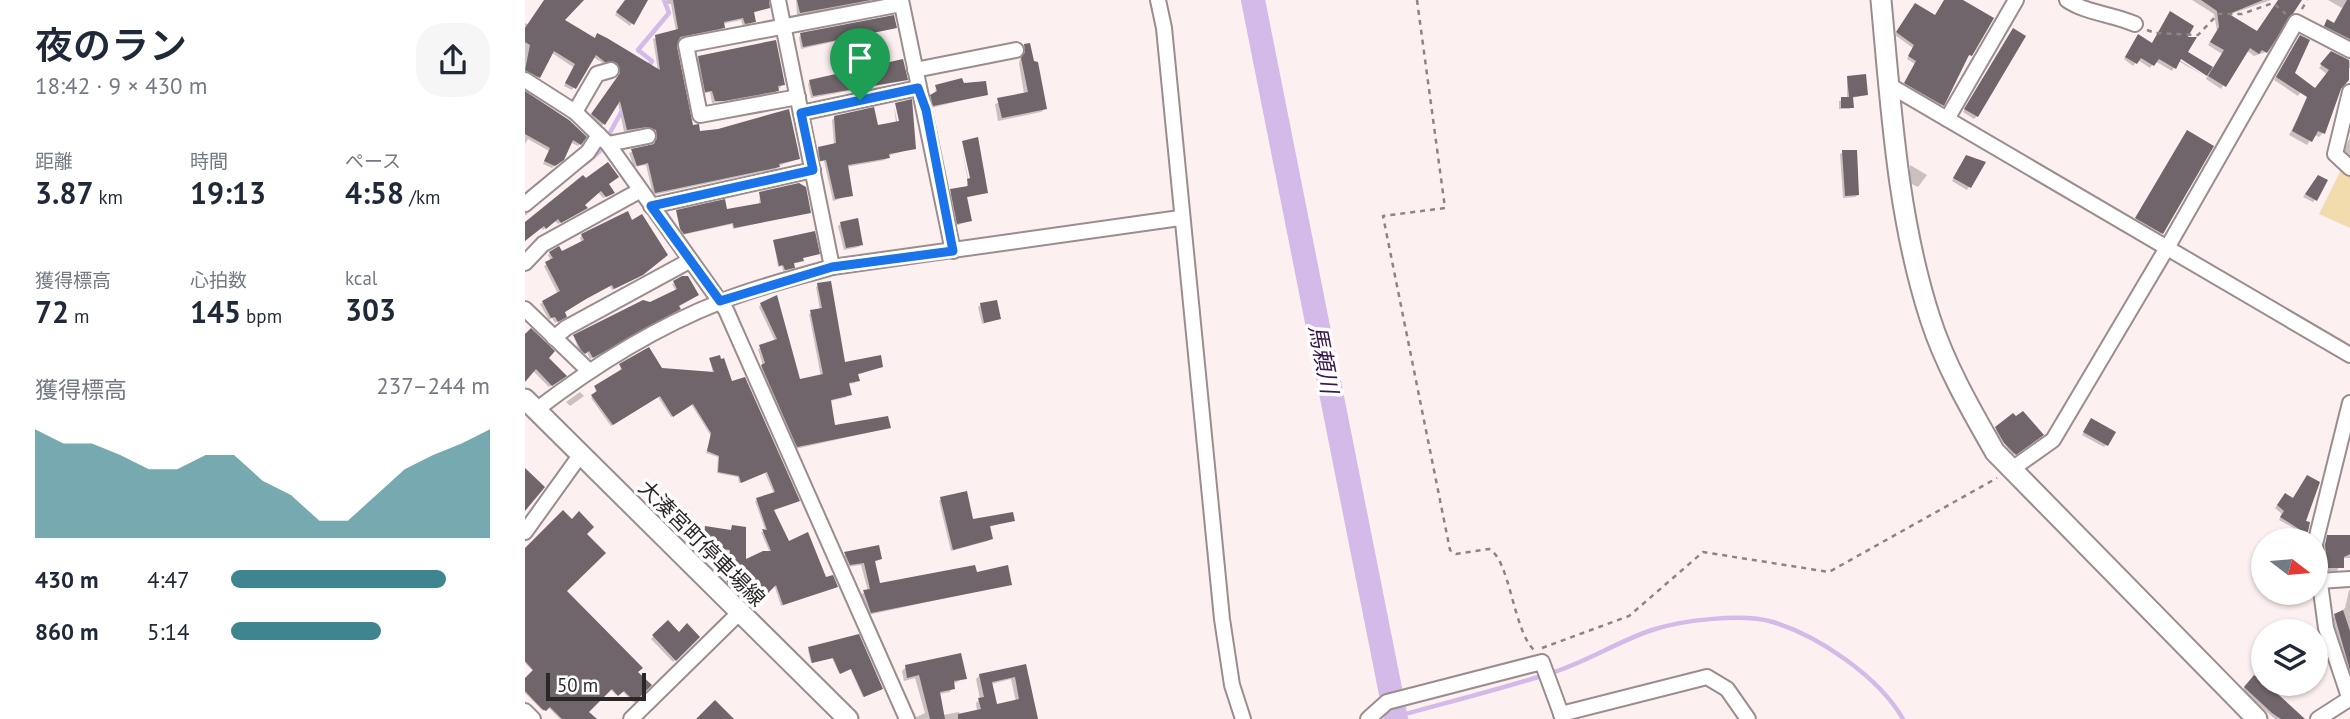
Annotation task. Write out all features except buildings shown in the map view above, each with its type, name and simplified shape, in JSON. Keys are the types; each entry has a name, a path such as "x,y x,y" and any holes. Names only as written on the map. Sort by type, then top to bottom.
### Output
{"street":[{"path":"778,0 832,267"},
{"path":"1158,0 1164,29 1180,218 1222,620 1232,685 1243,719"},
{"path":"1881,0 1902,193 1930,320 1972,412 1996,453 2257,719"},
{"path":"1947,119 2017,0"},
{"path":"2067,0 2080,9 2110,13 2135,24"},
{"path":"798,97 699,116 686,45 901,2 918,88 926,110 953,251"},
{"path":"2012,469 2053,440 2168,246 2295,22 2350,50"},
{"path":"915,70 1016,50"},
{"path":"575,112 597,74 611,69"},
{"path":"525,80 575,112 604,140 720,301 908,719"},
{"path":"1889,85 2350,355"},
{"path":"801,113 918,88"},
{"path":"2350,92 2335,155 2350,168"},
{"path":"525,204 604,140 648,136"},
{"path":"651,206 813,170"},
{"path":"525,263 543,244 639,191"},
{"path":"531,404 630,346 720,301 832,267 1180,218"},
{"path":"554,338 566,328 689,261"},
{"path":"525,309 589,371"},
{"path":"2319,528 2350,403"},
{"name":"大湊宮町停車場線","path":"531,404 848,719"},
{"path":"525,532 580,454"},
{"path":"2328,580 2350,579"},
{"path":"2318,719 2350,699 2326,628 2322,606"},
{"path":"631,719 739,613"},
{"path":"1368,719 1387,702 1542,662 1562,717 1707,677 1727,689 1748,719"},
{"path":"525,711 533,719"}],"path":[{"path":"1417,0 1444,208 1383,216 1450,550 1456,554 1489,549 1498,555 1517,616 1530,647 1537,653 1546,645 1629,616 1703,552 1829,572 2012,469"},
{"path":"2135,24 2155,33 2197,35 2218,14 2242,14 2273,2 2295,22"}],"shaded area":[{"path":"2342,168 2350,174 2350,228 2319,214"}],"waterway":[{"path":"648,67 652,61 638,50 669,13 664,0"},
{"name":"馬頼川","path":"1253,0 1396,719"},
{"path":"586,163 600,151 624,107"},
{"path":"525,213 533,206"},
{"path":"1395,717 1554,672 1665,626 1746,618 1791,628 1828,648 1879,688 1903,719"}],"route":[{"path":"918,88 926,110 953,251 832,267 720,301 651,206 813,170 801,113 860,100 918,88"}]}
